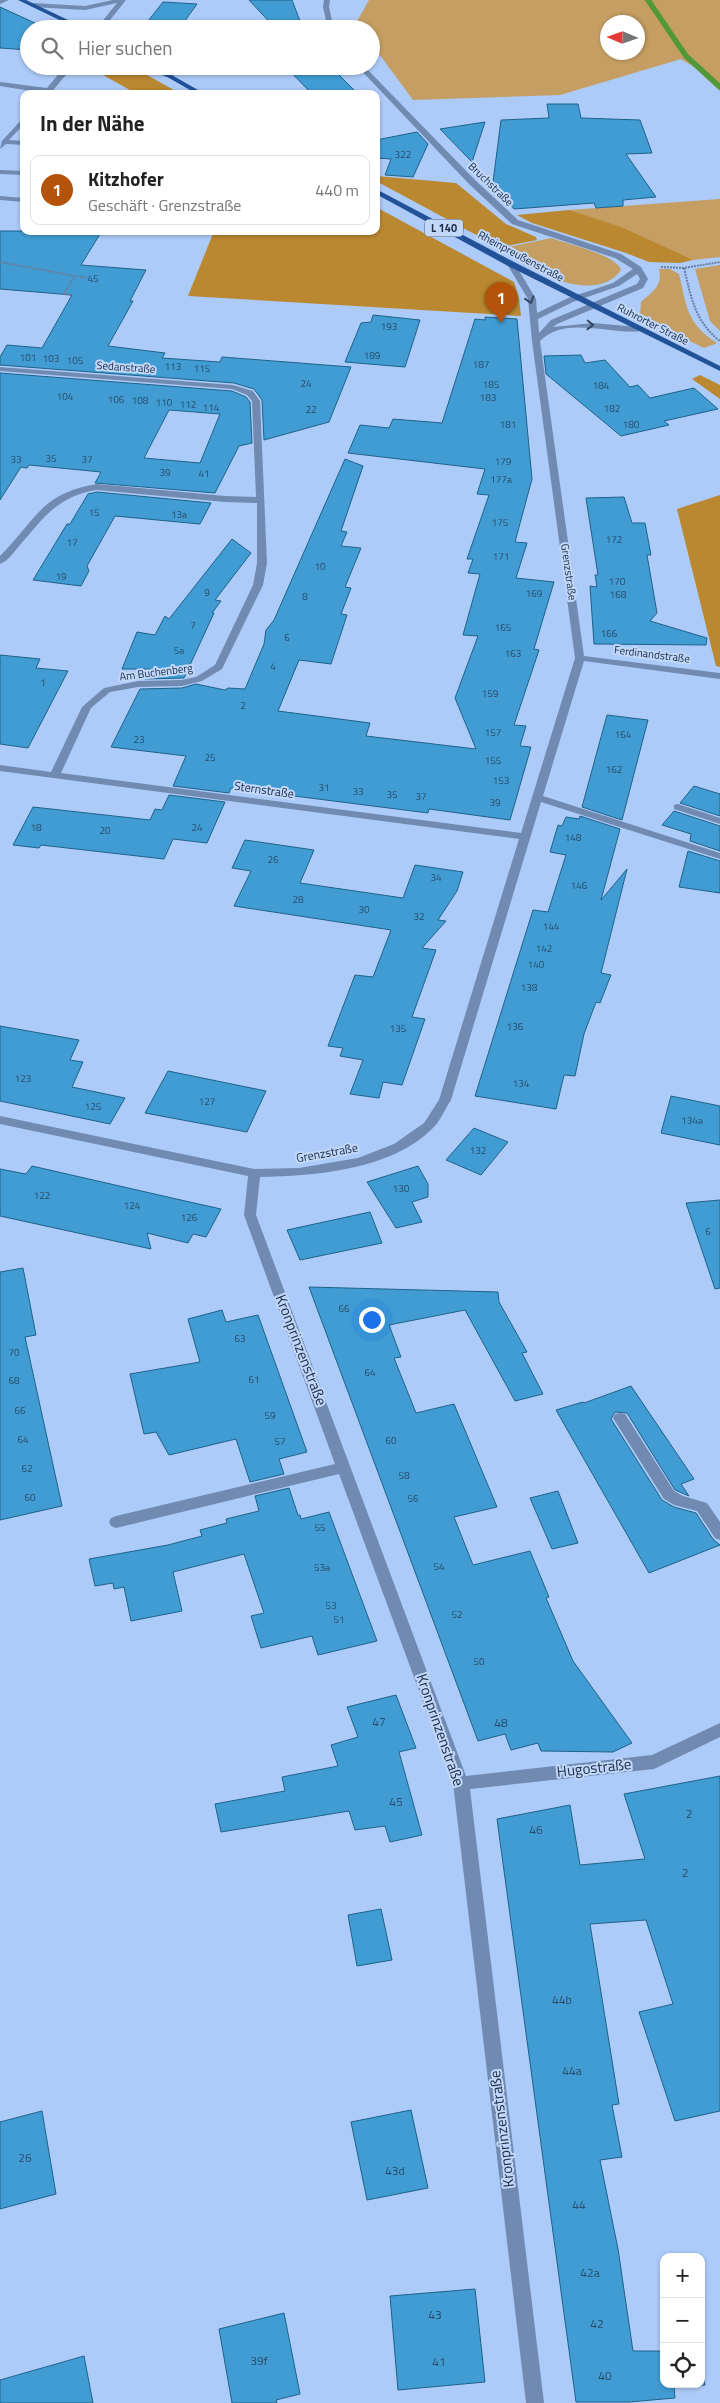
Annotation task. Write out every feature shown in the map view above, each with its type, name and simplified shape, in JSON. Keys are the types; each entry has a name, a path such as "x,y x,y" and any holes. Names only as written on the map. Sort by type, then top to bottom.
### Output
{"main road":[{"path":"21,0 65,20"},
{"path":"168,76 194,90"},
{"name":"Rheinpreußenstraße","path":"380,193 511,264 577,297"},
{"name":"Ruhrorter Straße","path":"577,297 720,369"}],"street":[{"path":"0,2 6,0"},
{"path":"33,5 86,8 122,0"},
{"path":"106,20 122,0"},
{"path":"327,0 326,7 329,20"},
{"path":"49,90 62,75"},
{"name":"Bruchstraße","path":"369,75 465,176 515,222 618,256 631,262 638,269"},
{"path":"0,84 35,90"},
{"path":"2,144 20,124"},
{"path":"0,134 10,135"},
{"path":"2,144 20,143"},
{"path":"0,172 20,173"},
{"path":"0,198 20,200"},
{"name":"Grenzstraße","path":"0,1120 254,1173 299,1172 360,1162 398,1147 428,1126 445,1100 539,798 580,658 536,341 532,298 511,264"},
{"path":"534,318 577,297 607,290 626,281 638,269 644,279 640,286 554,322 536,341"},
{"path":"544,332 564,326 588,324 638,329"},
{"name":"Sedanstraße","path":"0,369 215,385 233,387 250,392"},
{"name":"Am Buchenberg","path":"55,774 87,707 107,690 138,684 182,683 199,679 219,667 258,585 262,563 256,401 250,392"},
{"path":"0,561 16,546 53,501 66,493 81,488 97,486 225,499 261,500"},
{"name":"Ferdinandstraße","path":"580,658 720,676"},
{"name":"Sternstraße","path":"0,768 526,837"},
{"path":"539,798 720,856"},
{"path":"678,807 720,821"},
{"name":"Kronprinzenstraße","path":"254,1173 250,1214 345,1467 460,1783 535,2403"},
{"path":"620,1418 669,1495 679,1501 702,1507 720,1534"},
{"path":"116,1522 345,1467"},
{"name":"Hugostraße","path":"460,1783 654,1762 720,1730"}],"path":[{"path":"0,262 86,278"},
{"path":"638,269 684,268 720,262"},
{"path":"684,268 696,316 702,327 720,341"},
{"path":"71,295 64,294 74,277"}],"shaded area":[{"path":"369,0 720,0 720,91 694,67 681,59 560,95 413,100 380,55 380,20 358,20"},
{"path":"103,75 147,75 174,90 130,90"},
{"path":"380,176 456,183 506,224 536,237 537,240 501,247 380,183"},
{"path":"720,199 720,257 693,260 569,210"},
{"path":"380,209 514,282 519,298 521,316 188,296 212,235 380,235"},
{"path":"569,210 621,227 693,260 680,263 649,262 532,223 517,215"},
{"path":"551,238 601,255 618,265 621,270 609,281 595,285 579,285 561,281 544,274 500,249"},
{"path":"720,265 720,331 710,321 695,269"},
{"path":"659,269 670,269 679,274 686,305 693,321 707,336 717,343 704,348 640,317 641,302 656,288 660,280"},
{"path":"700,375 720,385 720,399 692,379"},
{"path":"720,495 720,667 716,666 677,509"}],"building":[{"path":"249,0 292,0 300,20 268,20"},
{"path":"163,2 197,4 185,20 149,20"},
{"path":"0,7 28,20 20,20 20,49 0,48"},
{"path":"294,75 339,75 354,90 308,90"},
{"path":"547,104 578,104 581,118 640,120 652,153 626,154 656,197 623,200 623,206 596,208 594,203 514,209 493,182 501,120 549,118"},
{"path":"485,122 472,162 440,129"},
{"path":"417,132 428,144 413,177 385,175 391,159 380,158 380,139"},
{"path":"0,231 20,231 20,235 99,235 81,265 146,270 130,301 133,301 108,346 165,353 162,358 220,362 222,357 351,367 329,422 264,440 262,400 254,389 234,383 0,365 0,357 7,345 42,348 72,295 0,289"},
{"path":"373,315 420,320 405,367 345,362 361,323 371,322"},
{"path":"485,317 517,319 532,479 515,542 527,543 516,578 554,582 534,649 539,650 514,725 526,726 520,746 531,747 510,820 429,809 428,813 231,788 229,793 173,786 186,756 111,747 140,689 182,688 196,684 225,690 228,688 245,689 264,644 266,630 274,620 345,459 363,466 341,531 347,532 341,546 361,548 345,587 351,588 341,614 347,615 331,664 299,660 278,711 370,723 366,736 476,749 455,698 478,636 463,635 480,574 468,573 473,559 467,559 489,495 477,494 485,469 348,453 360,425 389,428 393,419 442,423 475,319 485,320"},
{"path":"581,355 585,363 605,360 630,387 638,385 650,398 694,388 718,409 664,421 669,425 621,436 546,374 544,356"},
{"path":"0,373 232,391 246,397 250,402 252,443 239,446 215,493 95,483 101,472 29,465 27,468 21,467 0,500","holes":["169,410 220,414 200,463 144,458"]},
{"path":"97,492 211,503 200,524 115,516 87,566 89,571 81,586 33,580 67,524 70,524 88,494"},
{"path":"624,497 632,523 645,523 651,555 647,555 657,613 650,621 707,638 706,645 594,644 590,586 597,587 595,575 598,575 586,498"},
{"path":"232,539 251,553 215,600 221,601 212,613 214,613 184,678 145,679 150,669 122,669 137,632 155,635 165,616 169,619"},
{"path":"0,655 40,659 36,668 68,671 28,748 0,744"},
{"path":"607,715 648,720 622,820 582,807"},
{"path":"694,786 720,794 720,816 680,803"},
{"path":"169,795 225,802 207,843 173,839 164,859 41,845 39,848 13,845 33,807 150,820 155,809 162,810"},
{"path":"674,811 720,826 720,851 690,841 691,834 662,825"},
{"path":"580,816 620,829 601,900 627,869 601,973 611,975 600,1003 596,1002 584,1034 575,1076 564,1075 556,1109 475,1096 533,910 548,912 566,855 550,852 558,825 562,826 566,817 579,819"},
{"path":"245,840 314,850 300,883 403,898 415,865 463,872 457,891 438,920 446,921 422,948 436,950 412,1017 425,1019 402,1085 383,1082 379,1098 350,1094 363,1060 340,1056 343,1048 328,1046 355,975 373,977 391,930 234,906 251,871 232,868"},
{"path":"688,851 720,861 720,893 679,887"},
{"path":"0,1026 79,1040 70,1060 83,1062 72,1087 125,1098 110,1124 0,1101"},
{"path":"168,1071 266,1091 247,1132 145,1113"},
{"path":"671,1096 720,1106 720,1145 661,1133"},
{"path":"474,1128 508,1142 481,1175 446,1160"},
{"path":"32,1166 221,1209 206,1237 193,1234 188,1243 147,1233 151,1249 0,1216 0,1169 26,1174"},
{"path":"418,1166 428,1184 428,1197 412,1202 422,1222 396,1228 367,1182"},
{"path":"720,1200 720,1288 715,1289 686,1203"},
{"path":"370,1212 382,1243 300,1260 287,1230"},
{"path":"23,1268 36,1335 25,1337 62,1506 0,1520 0,1272"},
{"path":"309,1287 498,1292 499,1302 527,1352 522,1353 543,1394 515,1401 465,1310 389,1325 401,1357 394,1358 416,1413 454,1404 497,1507 454,1517 473,1565 530,1551 549,1597 546,1598 573,1661 632,1743 613,1752 541,1751 538,1743 511,1750 505,1734 478,1741"},
{"path":"222,1310 226,1322 258,1315 307,1452 279,1459 284,1474 250,1482 236,1439 169,1455 156,1432 144,1434 130,1374 200,1362 188,1319"},
{"path":"631,1386 694,1479 681,1484 689,1496 675,1490 627,1413 615,1412 611,1419 662,1500 674,1507 696,1513 713,1539 720,1545 649,1573 556,1410 584,1403"},
{"path":"289,1488 301,1519 329,1512 377,1641 318,1655 312,1636 261,1648 251,1616 264,1613 244,1554 173,1572 182,1611 131,1621 124,1587 114,1589 113,1583 95,1586 89,1559 168,1545 202,1536 200,1530 227,1523 226,1519 259,1511 255,1496"},
{"path":"558,1491 578,1543 552,1549 530,1498"},
{"path":"396,1695 416,1748 399,1752 422,1835 390,1842 385,1826 355,1830 349,1811 221,1832 215,1804 285,1791 282,1777 338,1766 331,1745 358,1737 347,1707"},
{"path":"720,1776 720,2111 675,2121 639,2012 673,2004 646,1920 590,1924 619,2104 612,2105 622,2157 600,2160 618,2249 633,2351 660,2351 660,2388 674,2388 675,2398 629,2402 576,2402 497,1819 570,1805 580,1865 645,1859 624,1794"},
{"path":"381,1909 392,1960 357,1966 348,1915"},
{"path":"411,2110 428,2188 367,2200 351,2122"},
{"path":"42,2111 56,2194 0,2209 0,2122"},
{"path":"475,2289 485,2382 398,2390 390,2296"},
{"path":"284,2313 300,2394 276,2400 277,2403 232,2403 219,2329"},
{"path":"84,2356 93,2403 0,2403 0,2380"}],"waterway":[{"path":"648,0 686,56 720,87"}],"place":[{"name":"Kitzhofer","path":"501,323"}]}
